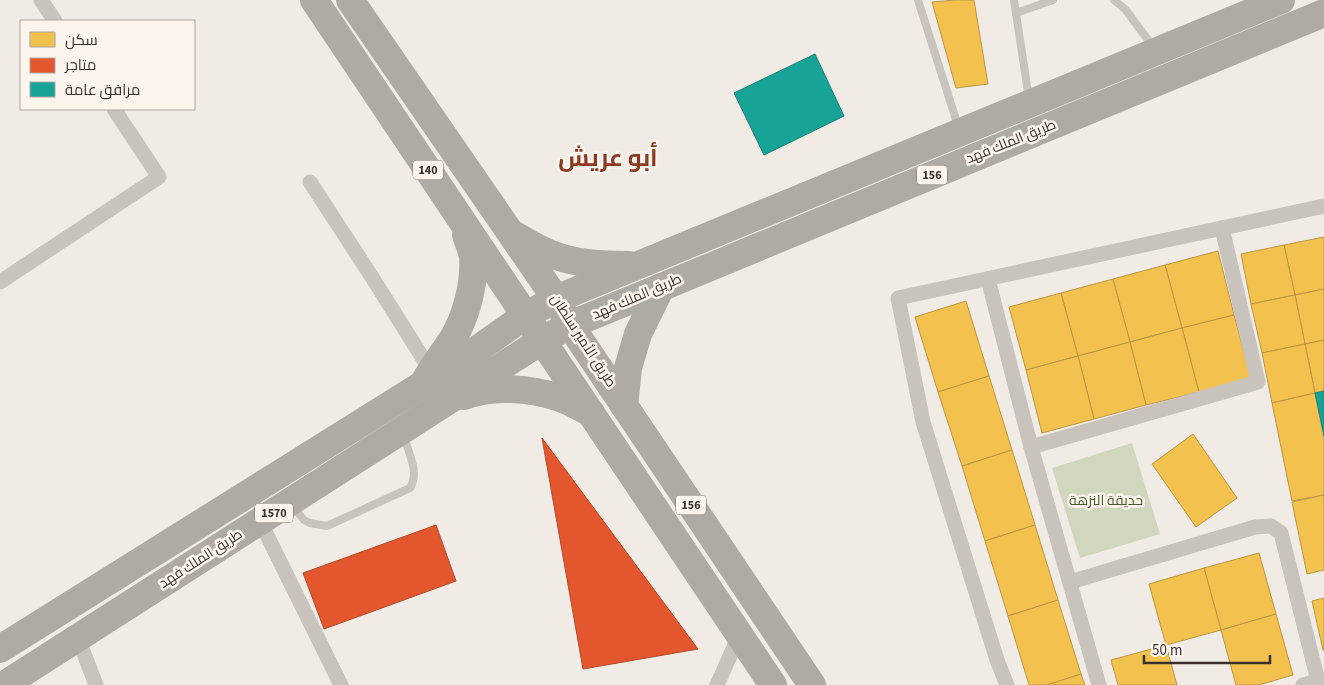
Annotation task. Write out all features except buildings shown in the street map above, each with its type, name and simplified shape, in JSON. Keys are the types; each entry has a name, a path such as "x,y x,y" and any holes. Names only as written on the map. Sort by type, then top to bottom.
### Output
{"highway":[{"name":"140","path":"314,0 542,340"},
{"name":"طريق الأمير سلطان","path":"350,0 556,299 570,325 812,685"},
{"name":"طريق الملك فهد","path":"0,649 427,378 468,356 526,315 556,299 1280,0"},
{"name":"طريق الملك فهد","path":"4,685 542,340 570,325 1324,16"},
{"path":"427,378 452,339 466,307 473,282 473,255 459,215"},
{"path":"510,233 551,254 576,261 600,264 640,264"},
{"path":"624,406 628,368 638,334 661,287"},
{"name":"156","path":"542,340 769,682"},
{"path":"440,406 477,391 512,389 560,398 592,414"}],"street":[{"path":"41,0 54,20"},
{"path":"0,282 159,177 115,110"},
{"path":"310,182 370,274 427,378"},
{"path":"1007,685 997,660 923,422 898,298 1324,206"},
{"path":"1031,448 1258,382 1222,228"},
{"path":"988,279 1031,448 1099,685"},
{"path":"260,522 337,684"},
{"path":"1070,582 1255,527 1271,526 1281,533 1321,680 1303,685"},
{"path":"718,685 739,636"},
{"path":"78,638 96,685"}],"lane":[{"path":"918,0 960,132"},
{"path":"1014,0 1030,104"},
{"path":"1016,13 1053,0"},
{"path":"1114,0 1125,9 1156,51"},
{"path":"289,503 310,524 327,526 410,488 414,483 415,475 402,430"}],"green space":[{"name":"حديقة النزهة","path":"1132,443 1160,534 1080,558 1052,468"}],"district":[{"name":"أبو عريش","path":"608,158"}]}
